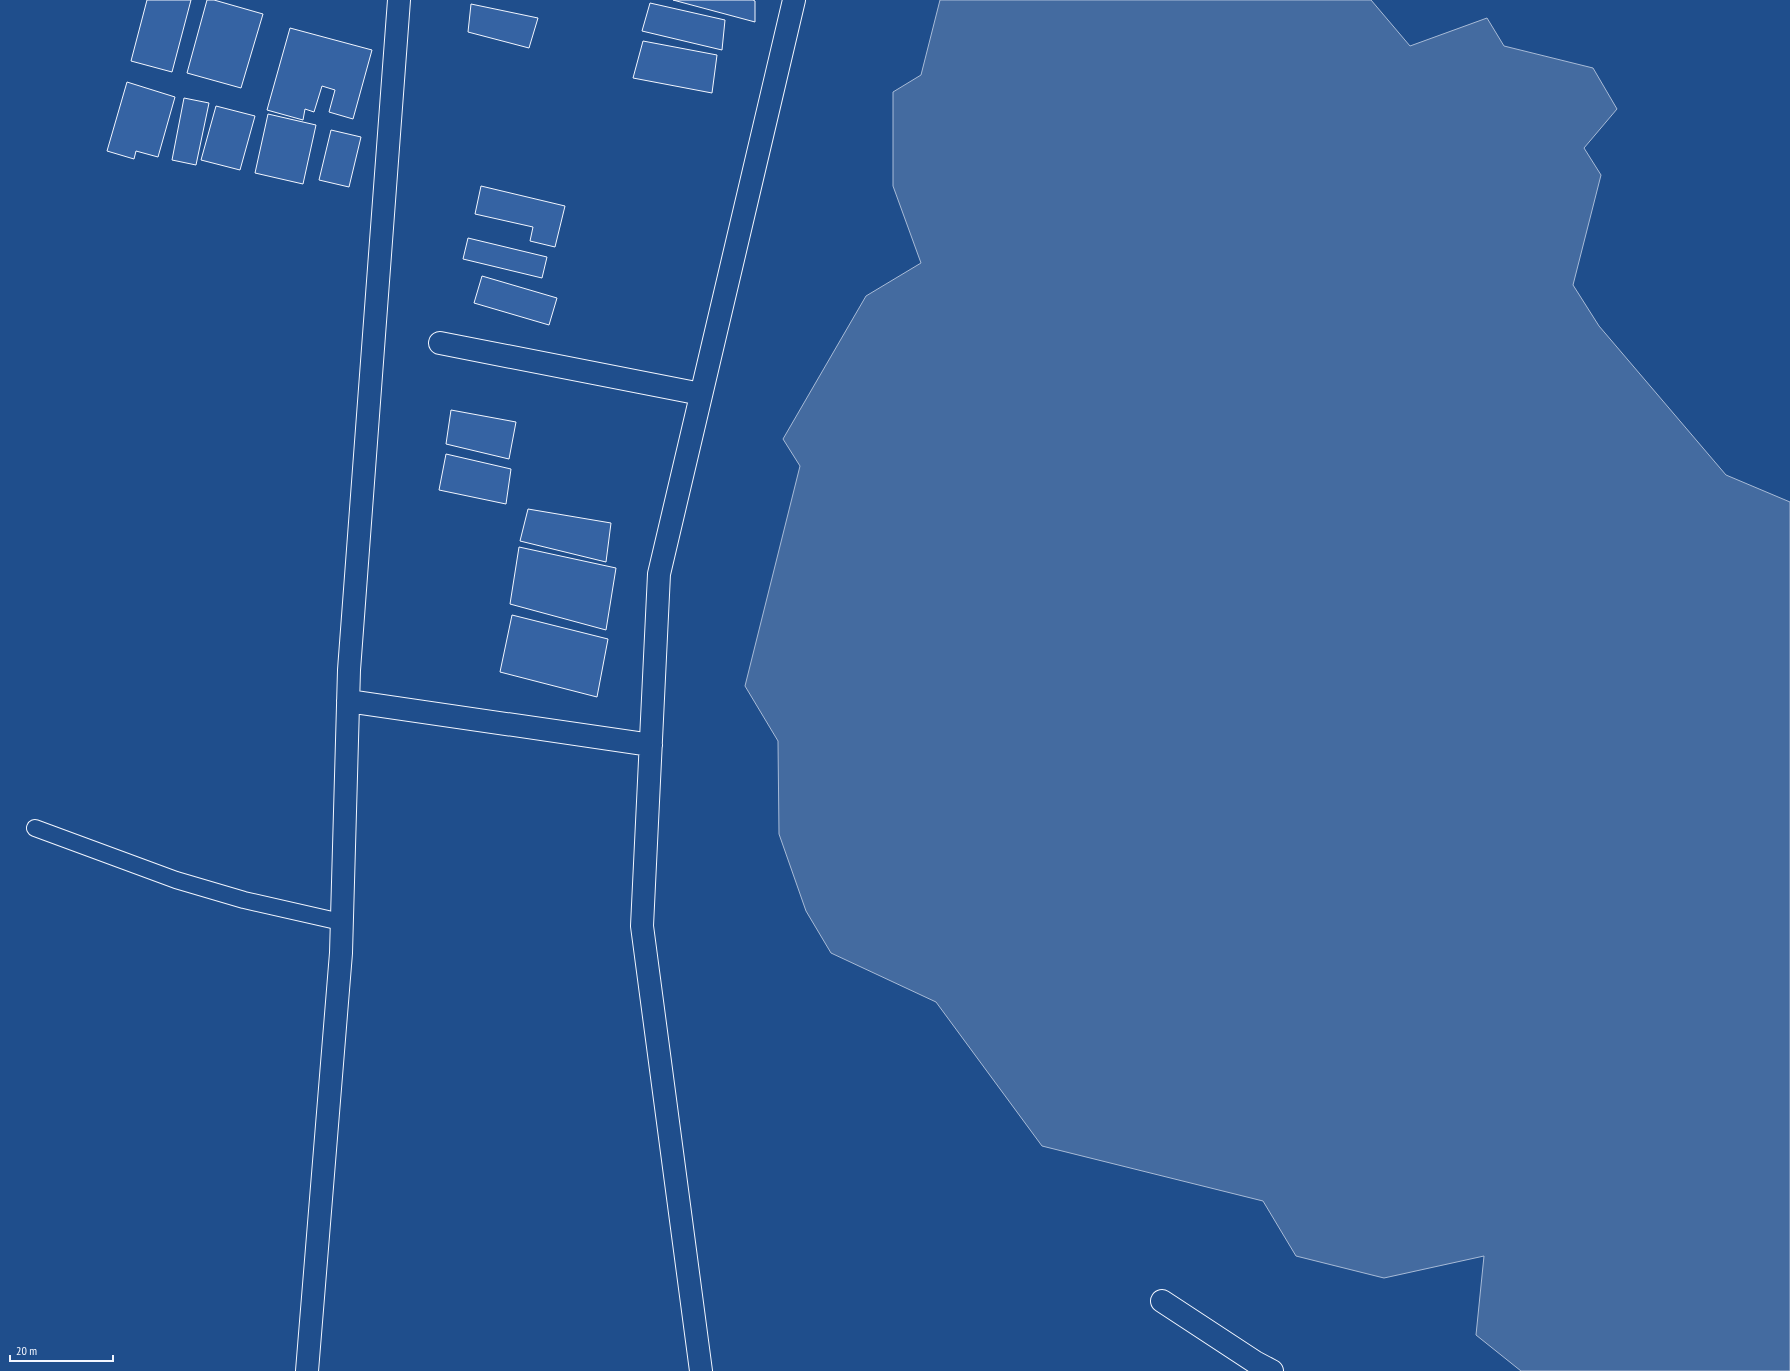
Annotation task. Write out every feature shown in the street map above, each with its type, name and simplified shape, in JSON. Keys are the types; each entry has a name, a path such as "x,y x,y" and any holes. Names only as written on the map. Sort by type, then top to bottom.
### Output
{"street":[{"path":"307,1371 341,953 348,700 399,0"},
{"path":"701,1371 642,926 659,574 794,0"},
{"path":"440,343 701,394"},
{"path":"348,700 651,745"},
{"path":"1162,1301 1255,1362 1272,1371"}],"lane":[{"path":"35,828 176,880 244,900 341,922"}],"water":[{"path":"940,0 1371,0 1410,46 1487,18 1504,46 1593,68 1617,109 1584,148 1601,175 1573,285 1599,326 1726,475 1790,502 1790,1371 1521,1371 1476,1335 1484,1256 1384,1278 1296,1256 1263,1201 1042,1146 936,1002 831,953 806,911 779,834 778,741 745,686 800,466 783,439 866,296 921,263 893,186 893,92 921,75"}],"building":[{"path":"147,0 191,0 172,72 131,61"},
{"path":"207,0 214,0 263,14 241,88 187,73"},
{"path":"673,0 753,0 755,1 755,22"},
{"path":"650,3 725,20 722,50 642,31"},
{"path":"471,4 538,18 529,48 468,32"},
{"path":"290,28 372,50 353,119 329,112 335,90 322,86 314,112 305,109 303,120 267,110"},
{"path":"643,41 717,55 712,93 633,78"},
{"path":"127,82 175,97 158,157 136,151 134,159 107,151"},
{"path":"184,98 209,103 196,165 172,160"},
{"path":"216,106 255,116 240,170 201,160"},
{"path":"268,114 316,125 303,184 255,173"},
{"path":"331,130 361,137 349,187 319,180"},
{"path":"481,186 565,206 555,247 530,241 533,227 475,214"},
{"path":"468,238 547,257 542,278 463,259"},
{"path":"482,276 557,298 549,325 474,303"},
{"path":"451,410 516,422 509,459 446,444"},
{"path":"446,454 511,469 506,504 439,490"},
{"path":"528,509 611,523 606,562 520,541"},
{"path":"519,547 616,568 606,630 510,604"},
{"path":"512,615 608,639 597,697 500,672"}]}
